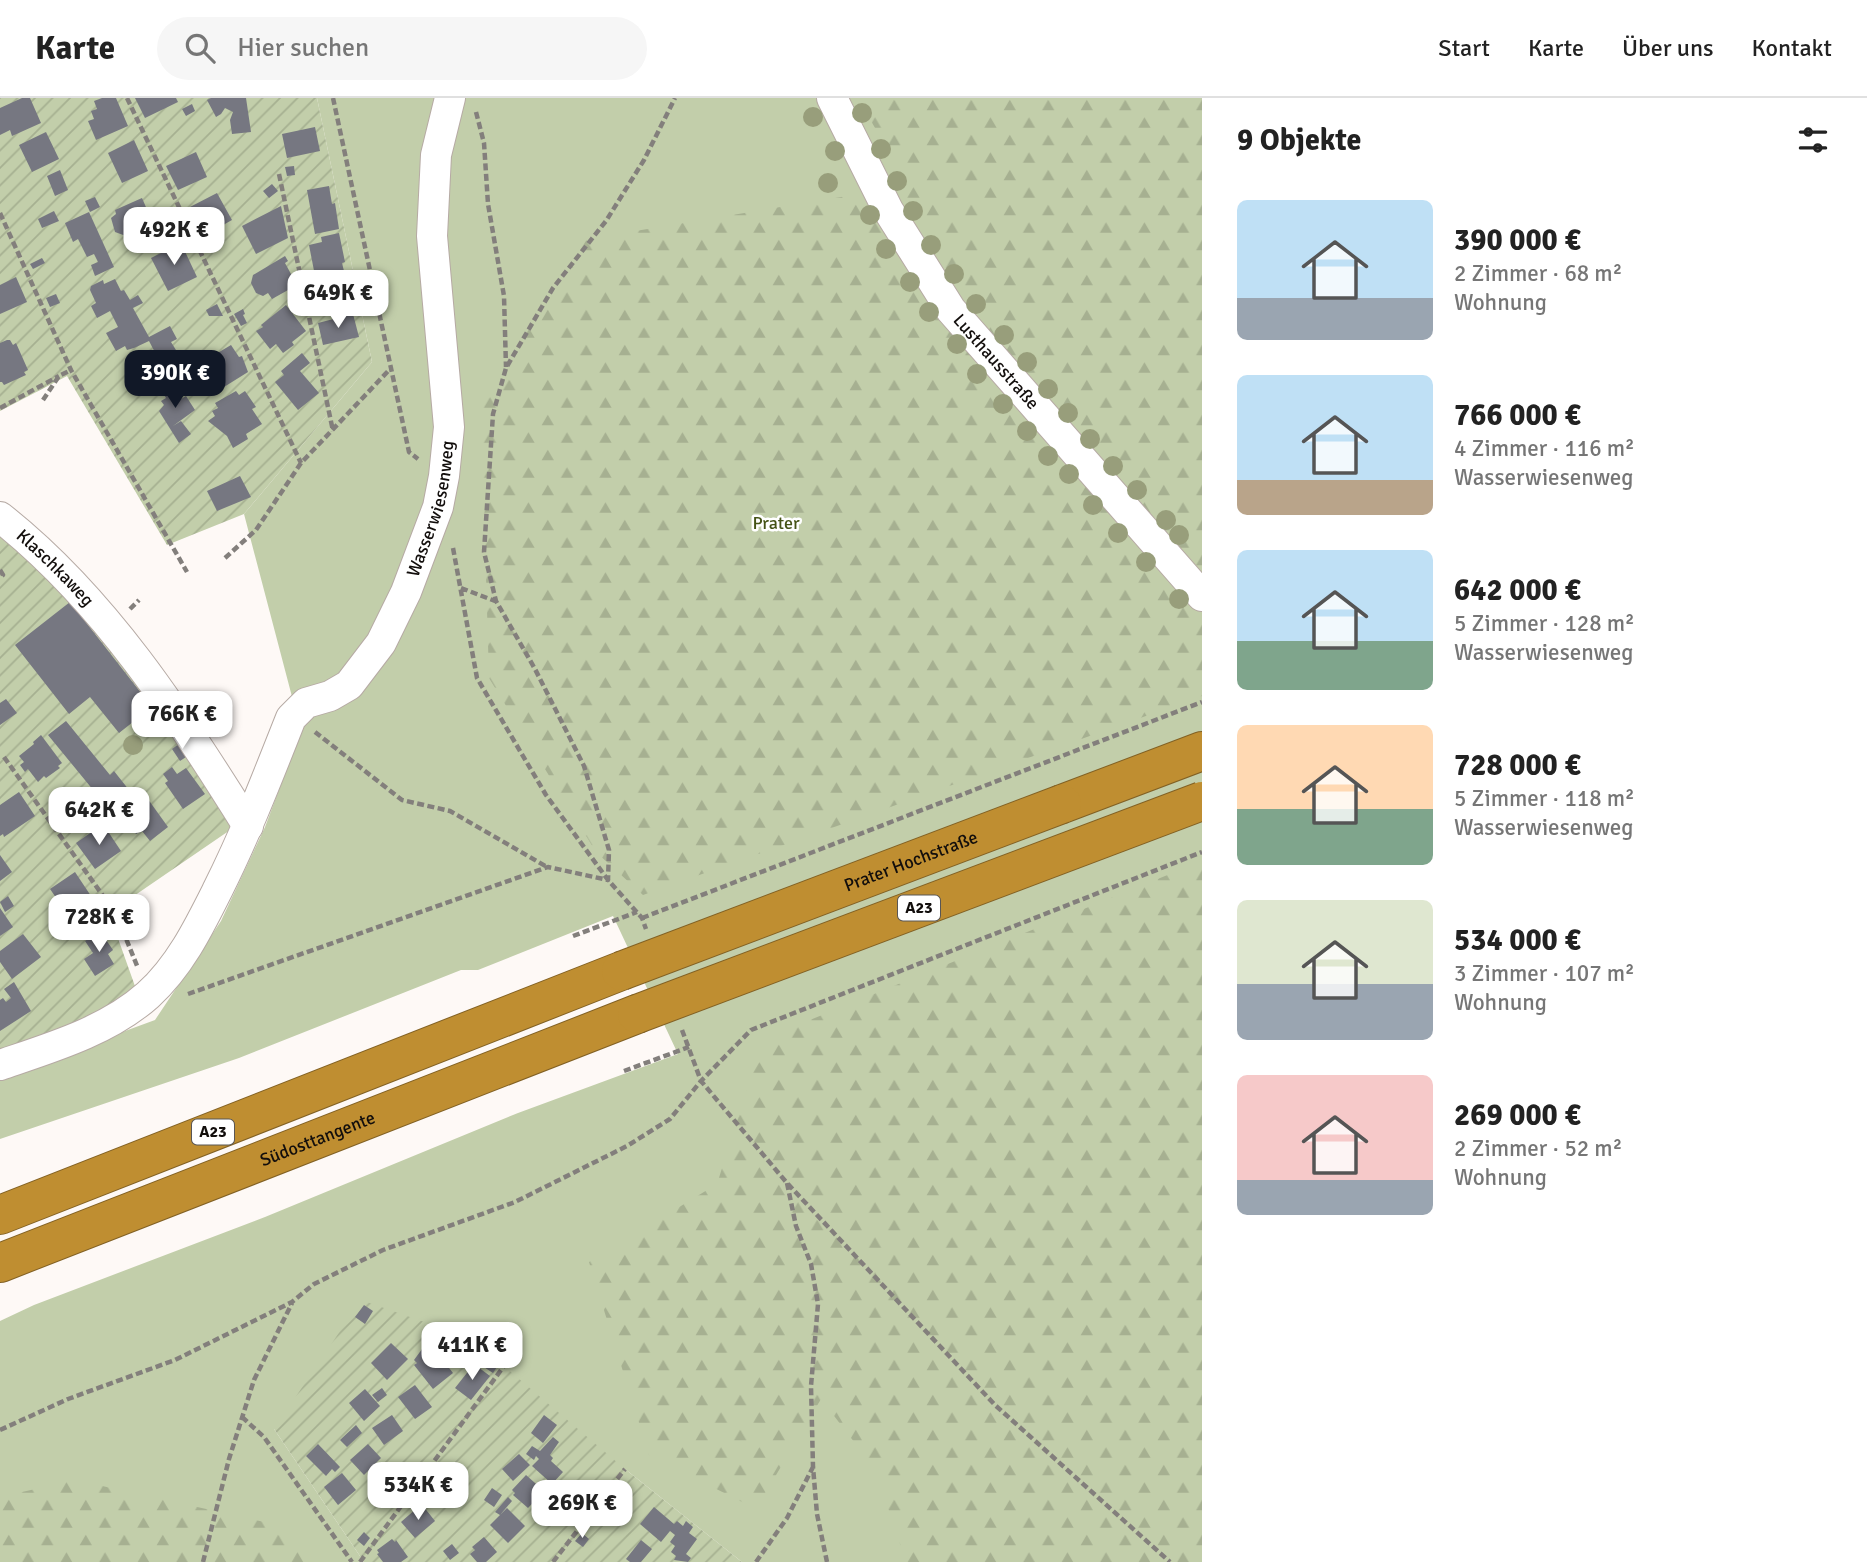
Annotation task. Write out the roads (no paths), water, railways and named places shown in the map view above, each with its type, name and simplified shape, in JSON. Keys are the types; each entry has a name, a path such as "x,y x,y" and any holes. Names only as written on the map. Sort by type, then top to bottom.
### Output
{"highway":[{"name":"Prater Hochstraße","path":"47,1196 621,971 1202,751"},
{"name":"Südosttangente","path":"10,1262 637,1014 1202,801"},
{"path":"0,1197 47,1196"},
{"path":"0,1203 47,1196"},
{"name":"A23","path":"0,1215 47,1196"}],"street":[{"name":"Lusthausstraße","path":"831,98 888,210 951,310 1202,596"},
{"name":"Wasserwiesenweg","path":"248,826 291,718 306,703 330,696 349,685 381,643 406,592 438,507 449,427 432,236 436,155 463,104"},
{"name":"Klaschkaweg","path":"0,517 28,539 107,623 197,745 248,826"},
{"path":"0,1065 72,1039 121,1014 148,995 173,967 194,937 248,826"}],"park label":[{"name":"Prater","path":"776,523"}]}
